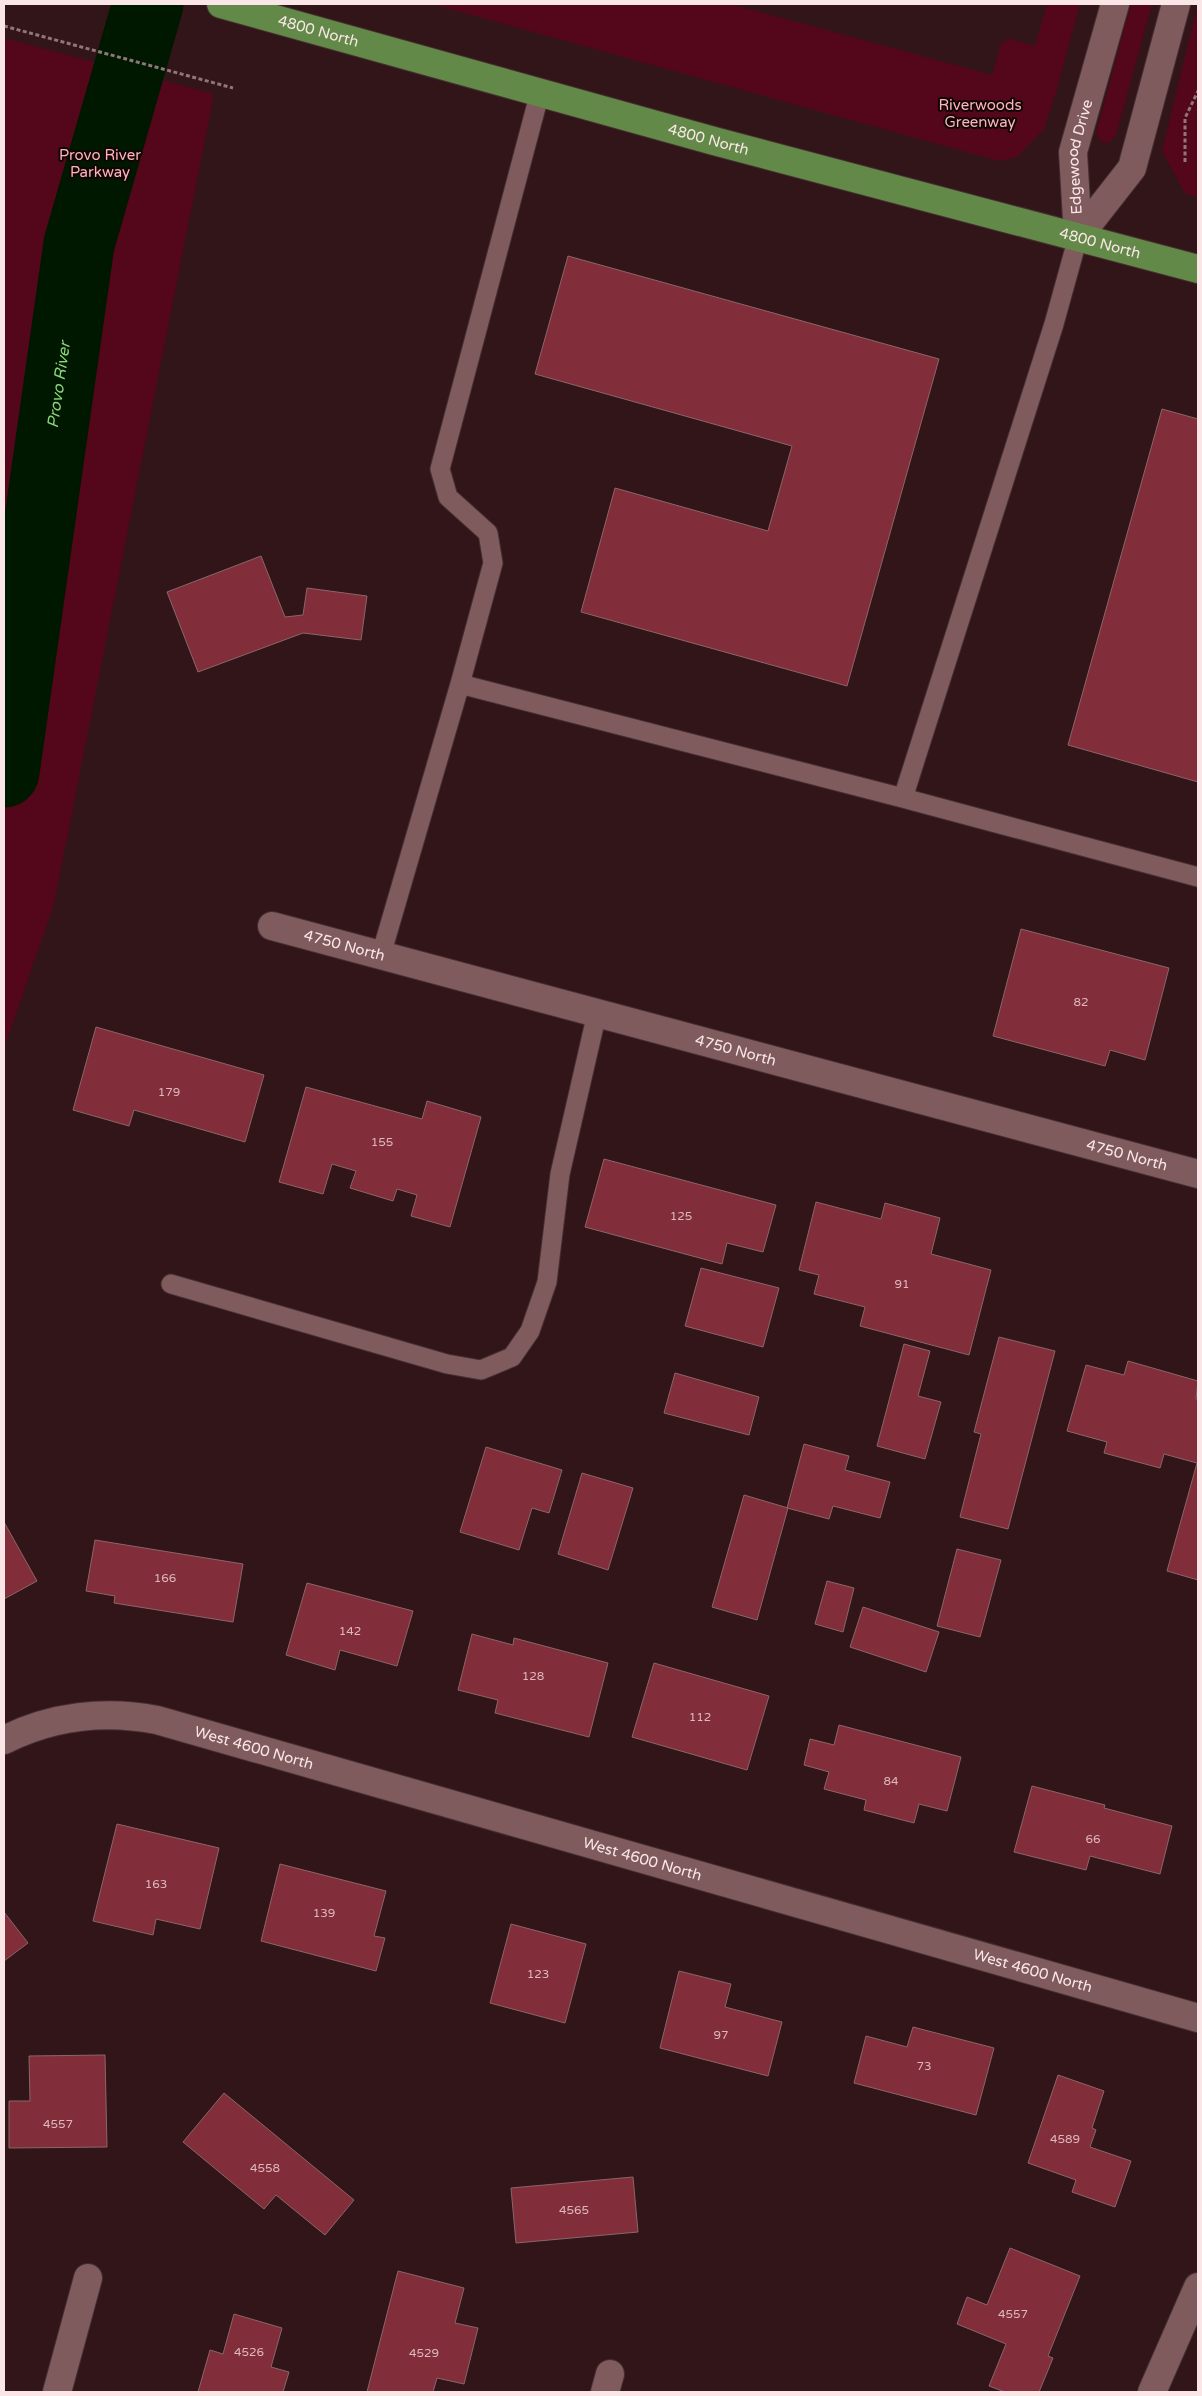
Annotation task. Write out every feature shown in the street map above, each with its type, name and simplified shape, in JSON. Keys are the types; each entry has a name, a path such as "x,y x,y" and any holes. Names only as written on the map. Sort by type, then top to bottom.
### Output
{"main road":[{"name":"4800 North","path":"222,4 1198,270"}],"street":[{"name":"Edgewood Drive","path":"1078,237 1073,152 1115,4"},
{"name":"Edgewood Drive","path":"1078,237 1132,168 1176,4"},
{"name":"4750 North","path":"272,926 1198,1174"},
{"name":"West 4600 North","path":"4,1740 24,1730 68,1718 131,1715 157,1720 1198,2018"},
{"path":"57,2392 88,2278"},
{"path":"1152,2392 1198,2287"}],"lane":[{"path":"381,955 460,684 493,563 488,534 448,497 440,470 540,92"},
{"path":"904,798 1054,324 1078,237"},
{"path":"460,684 904,798 1198,877"},
{"path":"171,1284 447,1364 481,1370 512,1357 530,1331 546,1282 560,1174 597,1013"}],"path":[{"path":"4,26 233,88"},
{"path":"1186,162 1185,118 1198,91"}],"green space":[{"name":"Riverwoods Greenway","path":"432,4 731,4 992,75 1001,43 1010,39 1035,46 1047,4 1080,4 1044,129 1017,157 999,161"},
{"path":"1131,4 1152,4 1116,135 1110,142 1103,143 1096,134"},
{"path":"1198,4 1198,197 1185,193 1162,151"},
{"name":"Provo River Parkway","path":"4,38 214,94 54,904 4,1049"}],"building":[{"path":"568,256 939,359 847,686 581,612 615,488 768,531 792,446 535,374"},
{"path":"1162,409 1198,419 1198,782 1068,745"},
{"path":"261,556 285,617 303,615 307,588 367,596 361,640 303,633 198,672 167,592"},
{"path":"1021,929 1169,968 1145,1060 1110,1050 1105,1066 993,1036"},
{"path":"96,1027 264,1075 245,1142 134,1110 129,1126 73,1110"},
{"path":"306,1087 422,1119 427,1101 481,1117 450,1227 411,1216 417,1195 397,1189 393,1201 350,1188 356,1171 332,1164 323,1194 279,1182"},
{"path":"604,1159 776,1205 763,1252 727,1243 722,1264 585,1227"},
{"path":"816,1202 881,1219 885,1203 940,1218 931,1254 991,1270 969,1355 860,1326 865,1307 814,1294 819,1275 799,1270"},
{"path":"701,1268 779,1288 763,1347 685,1326"},
{"path":"999,1337 1055,1351 1008,1529 960,1517 981,1434 974,1432"},
{"path":"904,1344 930,1351 918,1396 941,1402 925,1459 877,1446"},
{"path":"1128,1361 1198,1381 1196,1399 1198,1399 1198,1580 1167,1571 1197,1463 1164,1454 1160,1468 1104,1453 1107,1442 1067,1431 1086,1365 1124,1375"},
{"path":"675,1373 759,1397 749,1435 664,1413"},
{"path":"804,1444 849,1456 845,1470 890,1482 880,1518 833,1506 829,1519 787,1508"},
{"path":"486,1447 562,1470 549,1513 532,1508 519,1550 460,1532"},
{"path":"582,1473 633,1488 608,1570 558,1554"},
{"path":"744,1495 788,1508 757,1620 712,1607"},
{"path":"4,1522 37,1581 4,1599"},
{"path":"95,1540 243,1564 233,1622 114,1603 115,1596 86,1591"},
{"path":"957,1549 1001,1560 980,1637 937,1626"},
{"path":"827,1581 854,1588 843,1632 815,1624"},
{"path":"307,1583 413,1611 397,1666 340,1650 335,1670 286,1655"},
{"path":"863,1607 939,1632 926,1672 850,1647"},
{"path":"472,1634 513,1645 514,1638 608,1663 589,1737 495,1713 498,1700 458,1690"},
{"path":"654,1663 769,1696 747,1770 632,1737"},
{"path":"839,1725 961,1757 947,1811 919,1804 914,1823 864,1810 866,1800 824,1789 829,1772 804,1765 810,1739 834,1745"},
{"path":"1032,1786 1105,1805 1104,1808 1172,1826 1160,1874 1090,1856 1086,1870 1014,1852"},
{"path":"117,1824 219,1848 200,1929 156,1919 153,1935 93,1921"},
{"path":"280,1864 386,1891 374,1936 385,1938 376,1971 261,1941"},
{"path":"4,1912 28,1943 4,1961"},
{"path":"511,1924 586,1944 565,2023 490,2003"},
{"path":"679,1971 731,1984 725,2007 782,2022 768,2076 660,2048"},
{"path":"913,2027 994,2048 976,2115 854,2083 866,2036 907,2047"},
{"path":"105,2055 107,2147 9,2148 9,2101 30,2101 29,2056"},
{"path":"1058,2075 1104,2091 1092,2128 1096,2130 1090,2147 1131,2161 1115,2207 1072,2192 1076,2180 1028,2163"},
{"path":"224,2093 354,2200 325,2235 276,2195 264,2209 183,2142"},
{"path":"633,2177 638,2232 516,2243 511,2188"},
{"path":"1010,2248 1080,2276 1048,2356 1053,2358 1039,2392 1005,2392 989,2386 1006,2344 957,2324 967,2297 987,2305"},
{"path":"398,2271 464,2288 455,2323 478,2328 464,2384 437,2378 433,2392 367,2392"},
{"path":"234,2314 282,2328 271,2367 289,2372 283,2392 198,2392 210,2350 223,2354"}],"waterway":[{"name":"Provo River","path":"4,772 79,244 148,4"}]}
